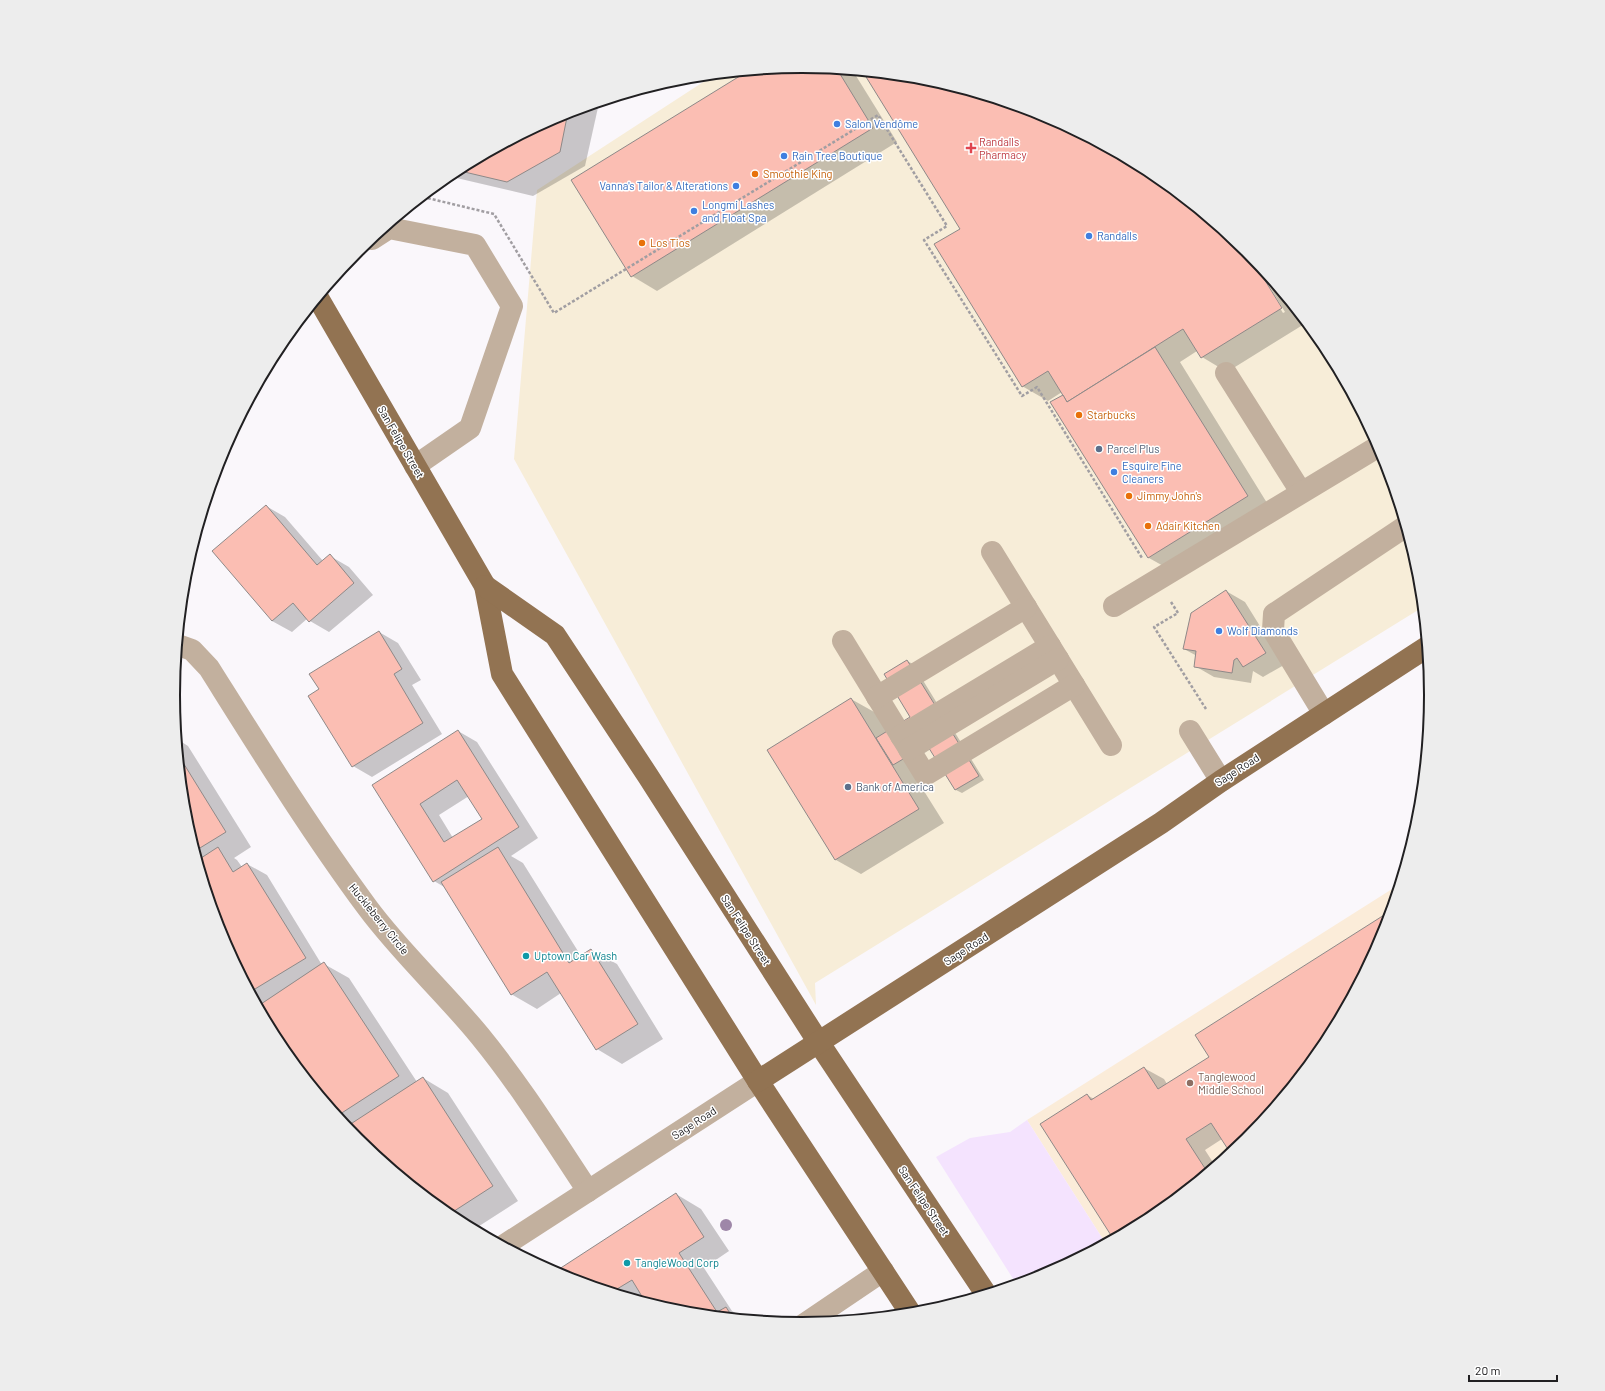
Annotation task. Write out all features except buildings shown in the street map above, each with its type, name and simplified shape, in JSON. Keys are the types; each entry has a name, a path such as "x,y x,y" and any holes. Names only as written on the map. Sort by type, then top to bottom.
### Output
{"main road":[{"name":"San Felipe Street","path":"320,302 485,586 502,674 758,1081 908,1309"},
{"name":"San Felipe Street","path":"485,586 555,636 648,776 819,1043 984,1291"},
{"name":"Sage Road","path":"758,1081 1161,823 1221,781 1423,649"}],"street":[{"path":"391,228 475,245 512,306 470,428 415,466"},
{"path":"1226,373 1302,492"},
{"path":"1114,606 1374,449"},
{"path":"1324,714 1273,630 1274,614 1402,528"},
{"path":"992,552 1111,745"},
{"path":"843,641 925,775 1050,646"},
{"name":"Huckleberry Circle","path":"182,646 192,650 209,668 332,858 368,908 503,1064 525,1094 588,1191"},
{"path":"897,729 1050,646"},
{"path":"897,729 1050,646"},
{"path":"897,729 1050,646"},
{"path":"1190,731 1221,781"},
{"name":"Sage Road","path":"507,1243 758,1081"},
{"path":"815,1318 882,1271"}],"path":[{"path":"554,313 878,115 947,226 924,240 1022,396 1037,387 1178,613 1154,627 1208,713"}],"shaded area":[{"path":"762,74 843,74 884,78 924,85 972,97 1093,145 1114,156 1148,178 1213,227 1243,255 1271,285 1320,350 1342,384 1378,457 1404,534 1419,609 815,983 816,1005 514,459 537,190 705,81"},
{"name":"Tanglewood Middle School","path":"1395,887 1378,934 1342,1007 1320,1041 1271,1106 1243,1136 1213,1164 1148,1213 1114,1235 1104,1240 1027,1120"},
{"path":"1027,1120 1104,1240 1041,1271 1014,1281 936,1157 970,1138 1010,1132"}],"place":[{"name":"Salon Vendôme","path":"837,124"},
{"name":"Randalls Pharmacy","path":"971,148"},
{"name":"Rain Tree Boutique","path":"784,156"},
{"name":"Smoothie King","path":"755,174"},
{"name":"Vanna's Tailor & Alterations","path":"736,186"},
{"name":"Longmi Lashes and Float Spa","path":"694,211"},
{"name":"Randalls","path":"1089,236"},
{"name":"Los Tios","path":"642,243"},
{"name":"Starbucks","path":"1079,415"},
{"name":"Parcel Plus","path":"1099,449"},
{"name":"Esquire Fine Cleaners","path":"1114,472"},
{"name":"Jimmy John's","path":"1129,496"},
{"name":"Adair Kitchen","path":"1148,526"},
{"name":"Wolf Diamonds","path":"1219,631"},
{"name":"Bank of America","path":"848,787"},
{"name":"Uptown Car Wash","path":"526,956"},
{"name":"Tanglewood Middle School","path":"1190,1083"},
{"name":"TangleWood Corp","path":"627,1263"}]}
